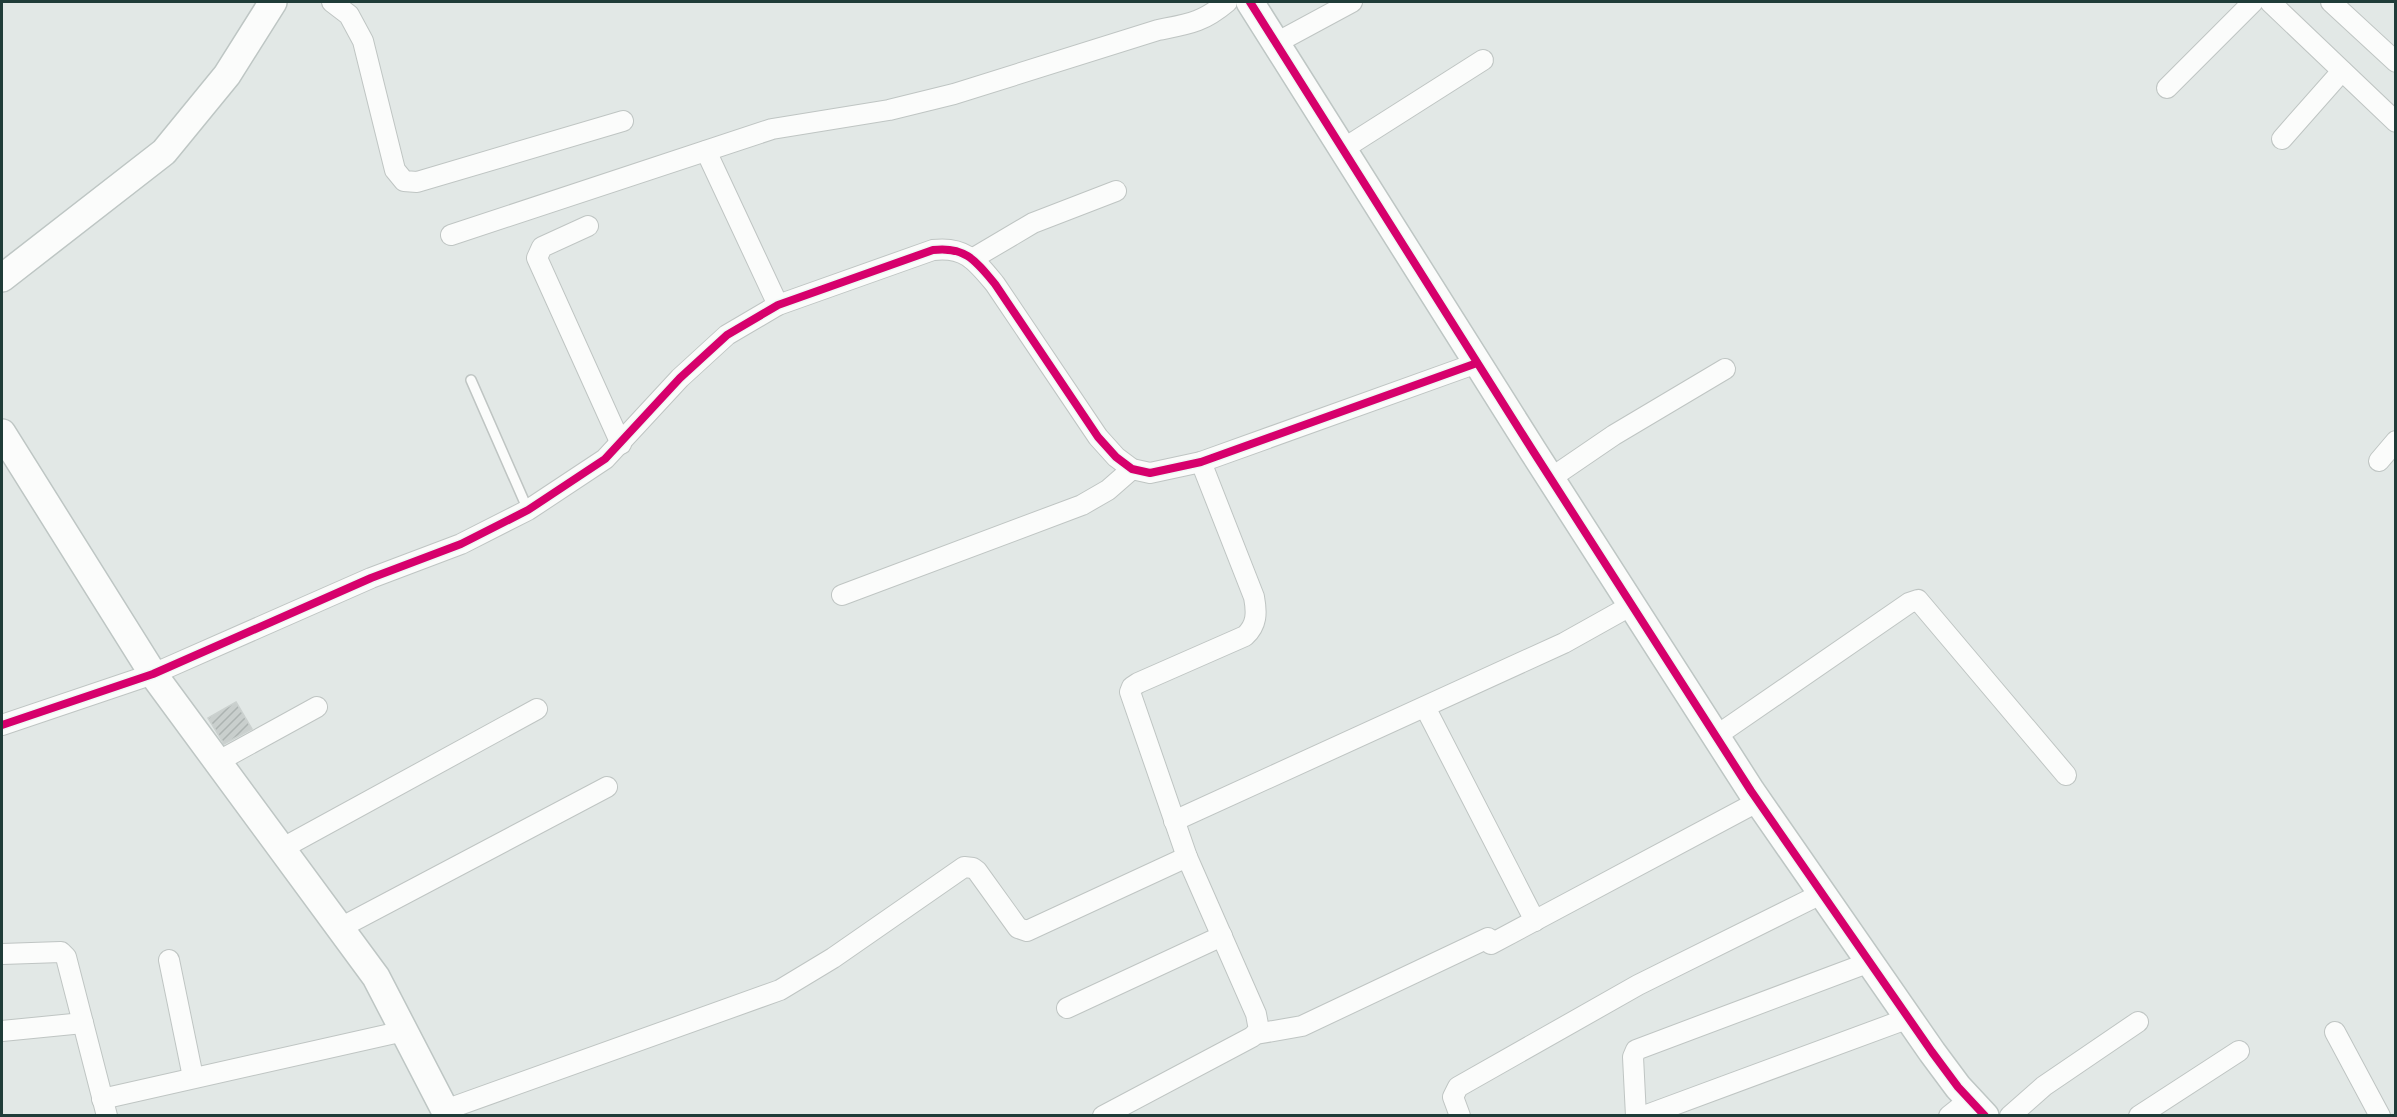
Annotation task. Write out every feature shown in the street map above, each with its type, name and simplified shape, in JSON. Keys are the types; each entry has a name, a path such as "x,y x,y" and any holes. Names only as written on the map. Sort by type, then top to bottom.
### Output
{"street":[{"path":"2,278 164,152 227,75 273,2"},
{"path":"332,2 349,15 363,41 394,170 404,181 417,182 623,121"},
{"path":"452,235 784,126 888,110 954,94 1158,30 1198,22 1227,2"},
{"path":"1250,2 1716,736 1909,1018 1968,1110"},
{"path":"1276,43 1352,2"},
{"path":"2167,88 2253,2"},
{"path":"2270,2 2396,122"},
{"path":"2331,2 2396,62"},
{"path":"1343,149 1483,60"},
{"path":"2282,139 2342,71"},
{"path":"706,151 778,305"},
{"path":"972,259 1033,223 1116,191"},
{"path":"588,226 542,247 537,258 621,444"},
{"path":"2,725 153,674 371,578 461,544 528,510 605,459 680,378 727,335 778,305 933,250 962,251 972,259 996,284 1098,437 1116,457 1132,469 1150,473 1201,462 1478,363"},
{"path":"1551,478 1614,435 1725,369"},
{"path":"2,433 153,674 376,977 447,1113 780,990 826,964 964,867 977,871 1018,928 1027,931 1187,857"},
{"path":"2379,460 2396,441"},
{"path":"1201,462 1254,597 1255,620 1252,629 1245,636 1132,687 1131,698 1187,857 1259,1020 1257,1034"},
{"path":"842,595 1082,505 1108,490 1132,469"},
{"path":"1716,736 1909,603 1918,600 2066,775"},
{"path":"1174,821 1564,643 1632,605"},
{"path":"217,762 317,707"},
{"path":"1425,707 1535,921"},
{"path":"281,849 537,709"},
{"path":"340,928 607,787"},
{"path":"1103,1116 1257,1034 1302,1026 1535,921 1759,801"},
{"path":"1460,1116 1453,1096 1458,1087 1638,985 1822,893"},
{"path":"1067,1008 1222,936"},
{"path":"2,954 64,954 68,961 104,1107 193,1077 404,1031"},
{"path":"169,960 193,1077"},
{"path":"1636,1116 1633,1057 1636,1050 1870,962"},
{"path":"1644,1116 1909,1018"},
{"path":"2010,1116 2044,1086 2138,1022"},
{"path":"2,1031 83,1023"},
{"path":"2335,1032 2380,1116"},
{"path":"2139,1116 2239,1051"}],"lane":[{"path":"471,380 528,510"}],"building":[{"path":"236,702 252,729 224,744 208,718"}],"cycle path":[{"path":"1250,2 1751,791 1932,1052 1958,1087 1985,1116"},
{"path":"2,725 153,674 371,578 461,544 528,510 605,459 680,378 727,335 778,305 933,250 954,250 969,257 982,268 1098,437 1116,457 1132,469 1150,473 1201,462 1477,363"}]}
